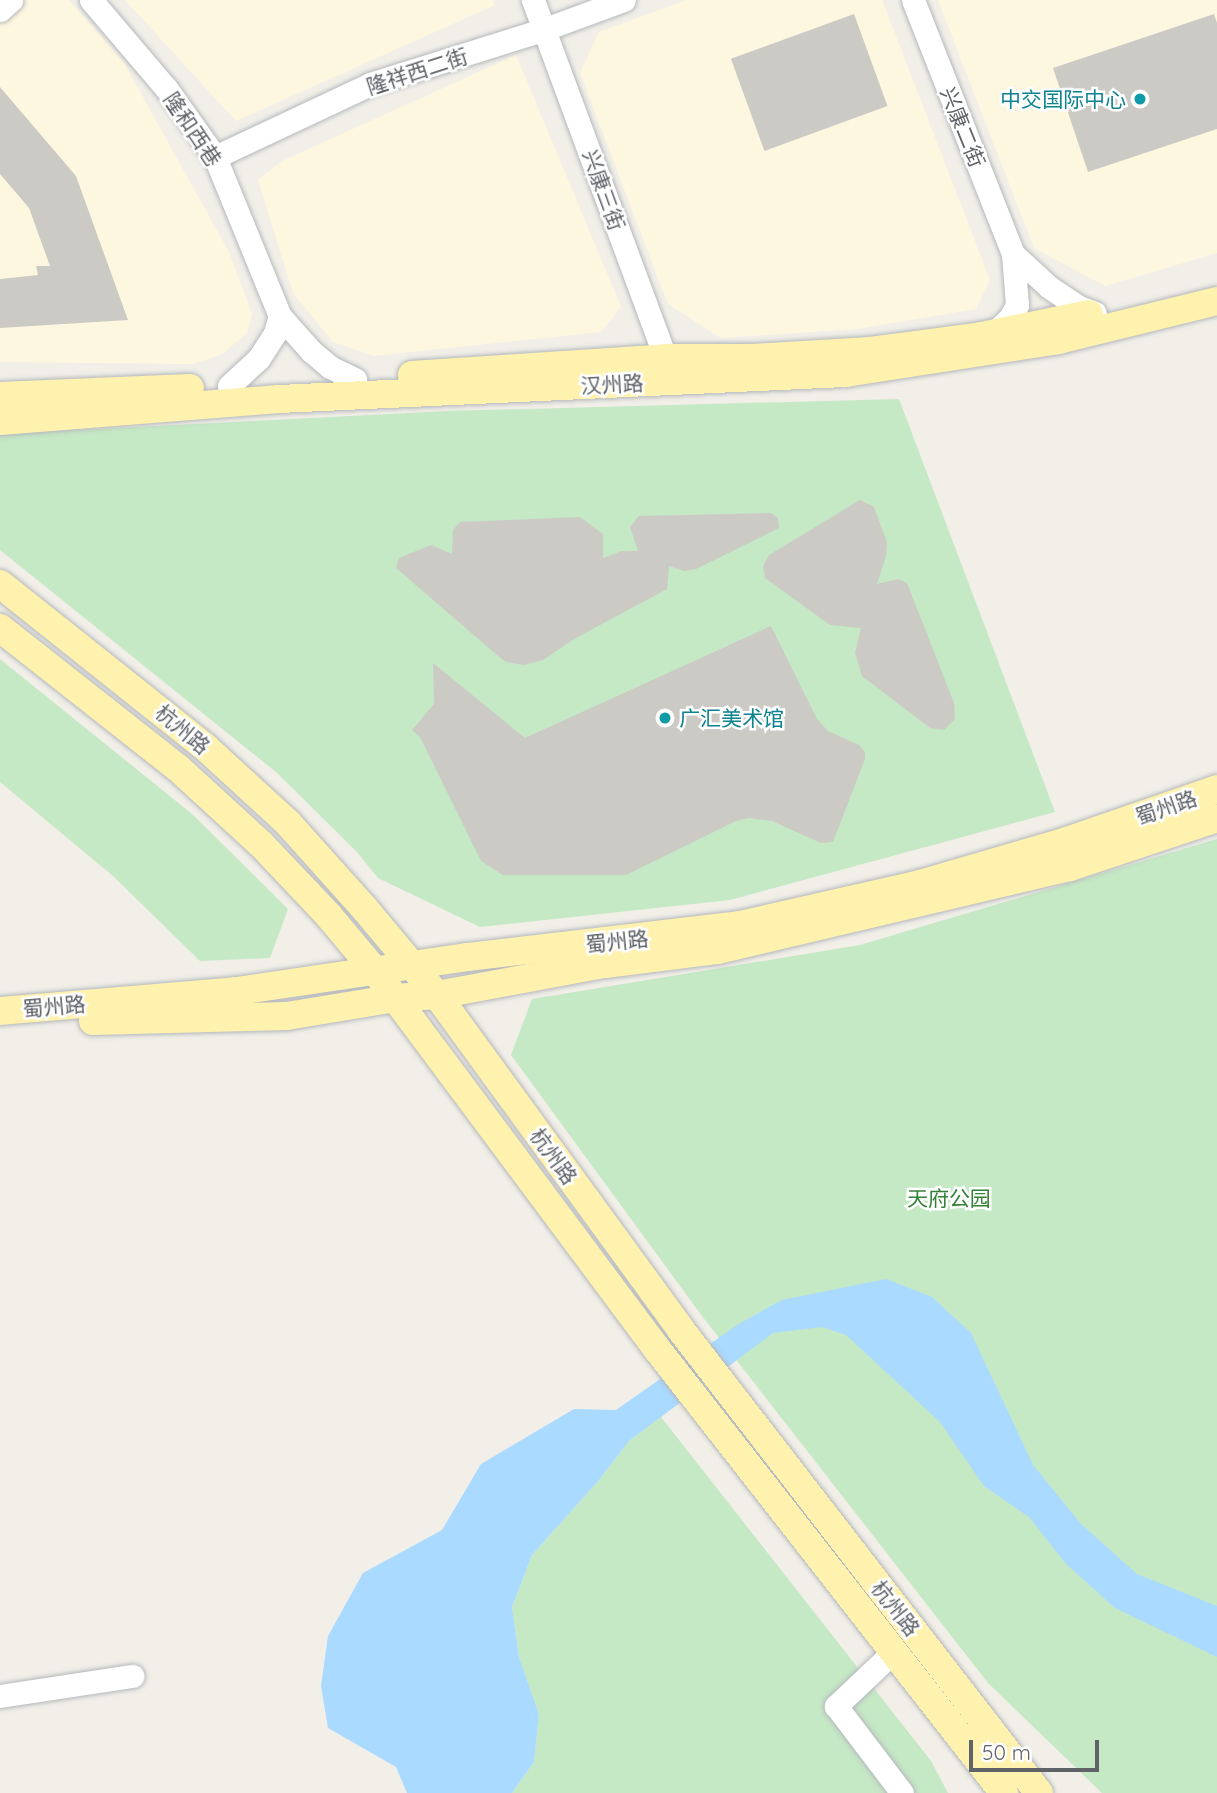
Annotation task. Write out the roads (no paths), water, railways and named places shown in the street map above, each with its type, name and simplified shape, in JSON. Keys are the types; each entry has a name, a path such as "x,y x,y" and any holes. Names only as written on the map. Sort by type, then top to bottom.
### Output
{"main road":[{"name":"汉州路","path":"0,421 669,369 753,358 870,351 994,333 1167,298 1217,283"},
{"name":"汉州路","path":"0,396 355,379 669,369 845,373 911,365 1125,326 1217,301"},
{"name":"杭州路","path":"0,584 205,747 288,823 437,995 681,1330 1039,1793"},
{"name":"杭州路","path":"0,628 178,768 261,844 329,916 396,998 657,1349 1004,1793"},
{"name":"蜀州路","path":"0,1011 237,990 740,925 920,884 1067,841 1217,789"},
{"name":"蜀州路","path":"0,1030 61,1021 287,1016 396,998 437,995 605,964 718,950 876,916 1070,867 1217,818"}],"street":[{"path":"0,10 11,0"},
{"name":"隆和西巷","path":"91,0 166,88 215,157 280,316 311,351 330,367 355,379"},
{"name":"兴康三街","path":"533,0 669,369"},
{"name":"隆祥西二街","path":"215,157 370,84 545,29 624,0"},
{"name":"兴康二街","path":"913,0 1013,254"},
{"path":"1013,254 1049,287 1079,307 1095,313"},
{"path":"994,333 1010,318 1017,305 1013,254"},
{"path":"229,386 259,358 275,333 280,316"},
{"path":"893,1651 836,1706 902,1793"},
{"path":"0,1696 133,1676"}],"water":[{"path":"886,1279 932,1297 971,1333 1033,1465 1081,1524 1137,1574 1217,1606 1217,1657 1115,1608 1066,1564 1029,1517 984,1486 940,1422 846,1335 822,1327 773,1333 629,1441 599,1480 532,1555 512,1607 519,1657 539,1714 534,1762 512,1793 407,1793 396,1767 328,1728 321,1686 328,1636 363,1573 442,1530 481,1464 574,1409 616,1410 737,1325 782,1300"}],"place":[{"name":"中交国际中心","path":"1140,99"},
{"name":"广汇美术馆","path":"665,718"}],"park label":[{"name":"天府公园","path":"949,1198"}]}
